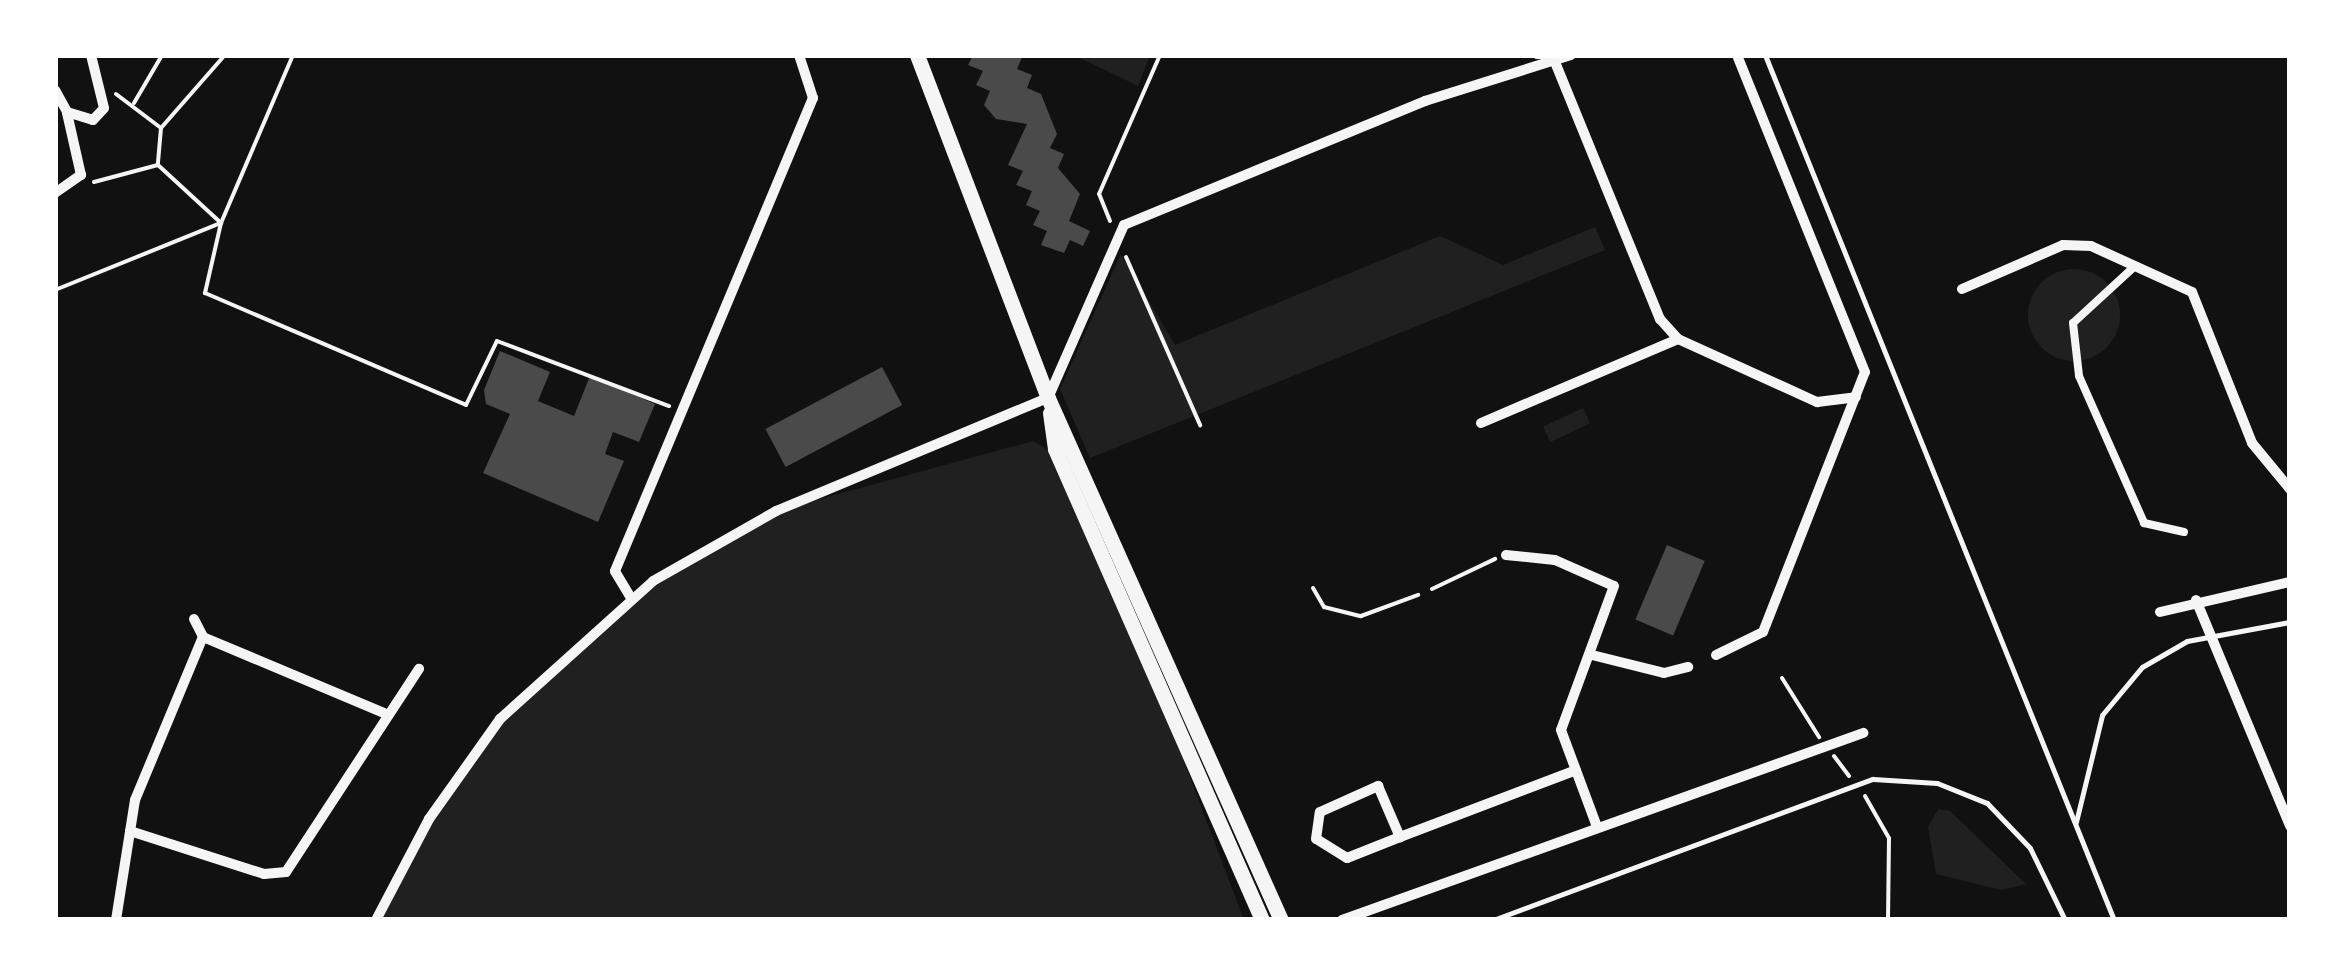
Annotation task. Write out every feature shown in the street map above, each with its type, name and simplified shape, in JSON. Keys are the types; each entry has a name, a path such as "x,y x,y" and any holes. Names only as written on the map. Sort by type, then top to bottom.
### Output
{"main road":[{"path":"917,55 1048,398 1280,920"},
{"path":"1048,398 1056,448 1262,920"}],"street":[{"path":"79,138 93,120 104,95 91,55"},
{"path":"630,598 614,570 812,98 799,55"},
{"path":"376,920 429,820 500,719 630,598 776,511 1048,398 1115,232 1440,98 1518,61 1555,62 1570,55"},
{"path":"1716,655 1762,632 1865,372 1737,55"},
{"path":"1555,62 1660,319 1678,339 1817,402 1856,397"},
{"path":"55,90 79,138 81,175 55,192"},
{"path":"66,112 93,120"},
{"path":"1962,289 2063,245 2135,266 2192,292 2252,443 2290,489"},
{"path":"2135,266 2073,323 2080,376 2144,523 2184,532"},
{"path":"1481,422 1678,339"},
{"path":"1506,555 1555,560 1614,586 1592,655 1561,730 1597,826"},
{"path":"2160,612 2196,600 2290,582"},
{"path":"2196,600 2290,826"},
{"path":"194,619 203,638 384,713"},
{"path":"116,920 130,830 203,638"},
{"path":"1592,655 1664,673 1688,666"},
{"path":"130,830 264,874 286,872 384,713 420,669"},
{"path":"1342,920 1863,733"},
{"path":"1400,838 1378,786 1320,812 1316,839 1346,858 1400,838 1576,770"}],"lane":[{"path":"1765,55 2114,920"},
{"path":"2075,825 2102,715 2142,667 2187,641 2290,622"},
{"path":"1493,920 1630,871 1828,789 1872,779 1937,783 1987,803 2016,830 2065,920"}],"path":[{"path":"134,103 162,55"},
{"path":"158,165 161,128 225,55"},
{"path":"293,55 222,223 205,293 466,405 497,341 683,412"},
{"path":"1160,55 1100,194 1200,425"},
{"path":"104,95 134,103 161,128"},
{"path":"158,165 222,223"},
{"path":"81,175 101,186 158,165"},
{"path":"55,290 222,223"},
{"path":"1432,589 1506,555"},
{"path":"1313,588 1324,607 1361,616 1418,596"},
{"path":"1883,820 1888,920"}],"shaded area":[{"path":"1074,55 1150,55 1138,86"},
{"path":"1595,227 1605,250 1090,458 1060,389 1121,254 1175,345 1440,236 1503,265"},
{"path":"2074,269 2092,272 2107,282 2117,297 2117,333 2107,348 2092,358 2074,361 2056,358 2041,348 2031,333 2028,315 2031,297 2041,282 2056,272"},
{"path":"1583,408 1590,423 1550,442 1543,427"},
{"path":"1033,441 1050,451 1140,645 1244,920 376,920 429,819 533,683 652,581 776,511"},
{"path":"1938,809 1950,811 2026,884 2001,890 1936,874 1928,827"}],"building":[{"path":"973,55 1023,55 1017,69 1032,75 1027,88 1041,94 1057,134 1050,148 1064,154 1058,168 1080,194 1069,221 1090,231 1083,246 1070,240 1064,253 1041,245 1047,231 1033,225 1040,211 1026,205 1032,191 1016,185 1023,171 1008,165 1027,124 996,119 984,105 990,91 976,85 983,71 968,65"},
{"path":"500,351 550,372 538,401 574,416 590,376 655,404 639,442 613,432 605,454 624,461 598,522 483,473 510,414 486,404 484,390"},
{"path":"882,367 902,405 786,467 765,429"},
{"path":"1667,545 1705,561 1673,636 1635,620"}]}
